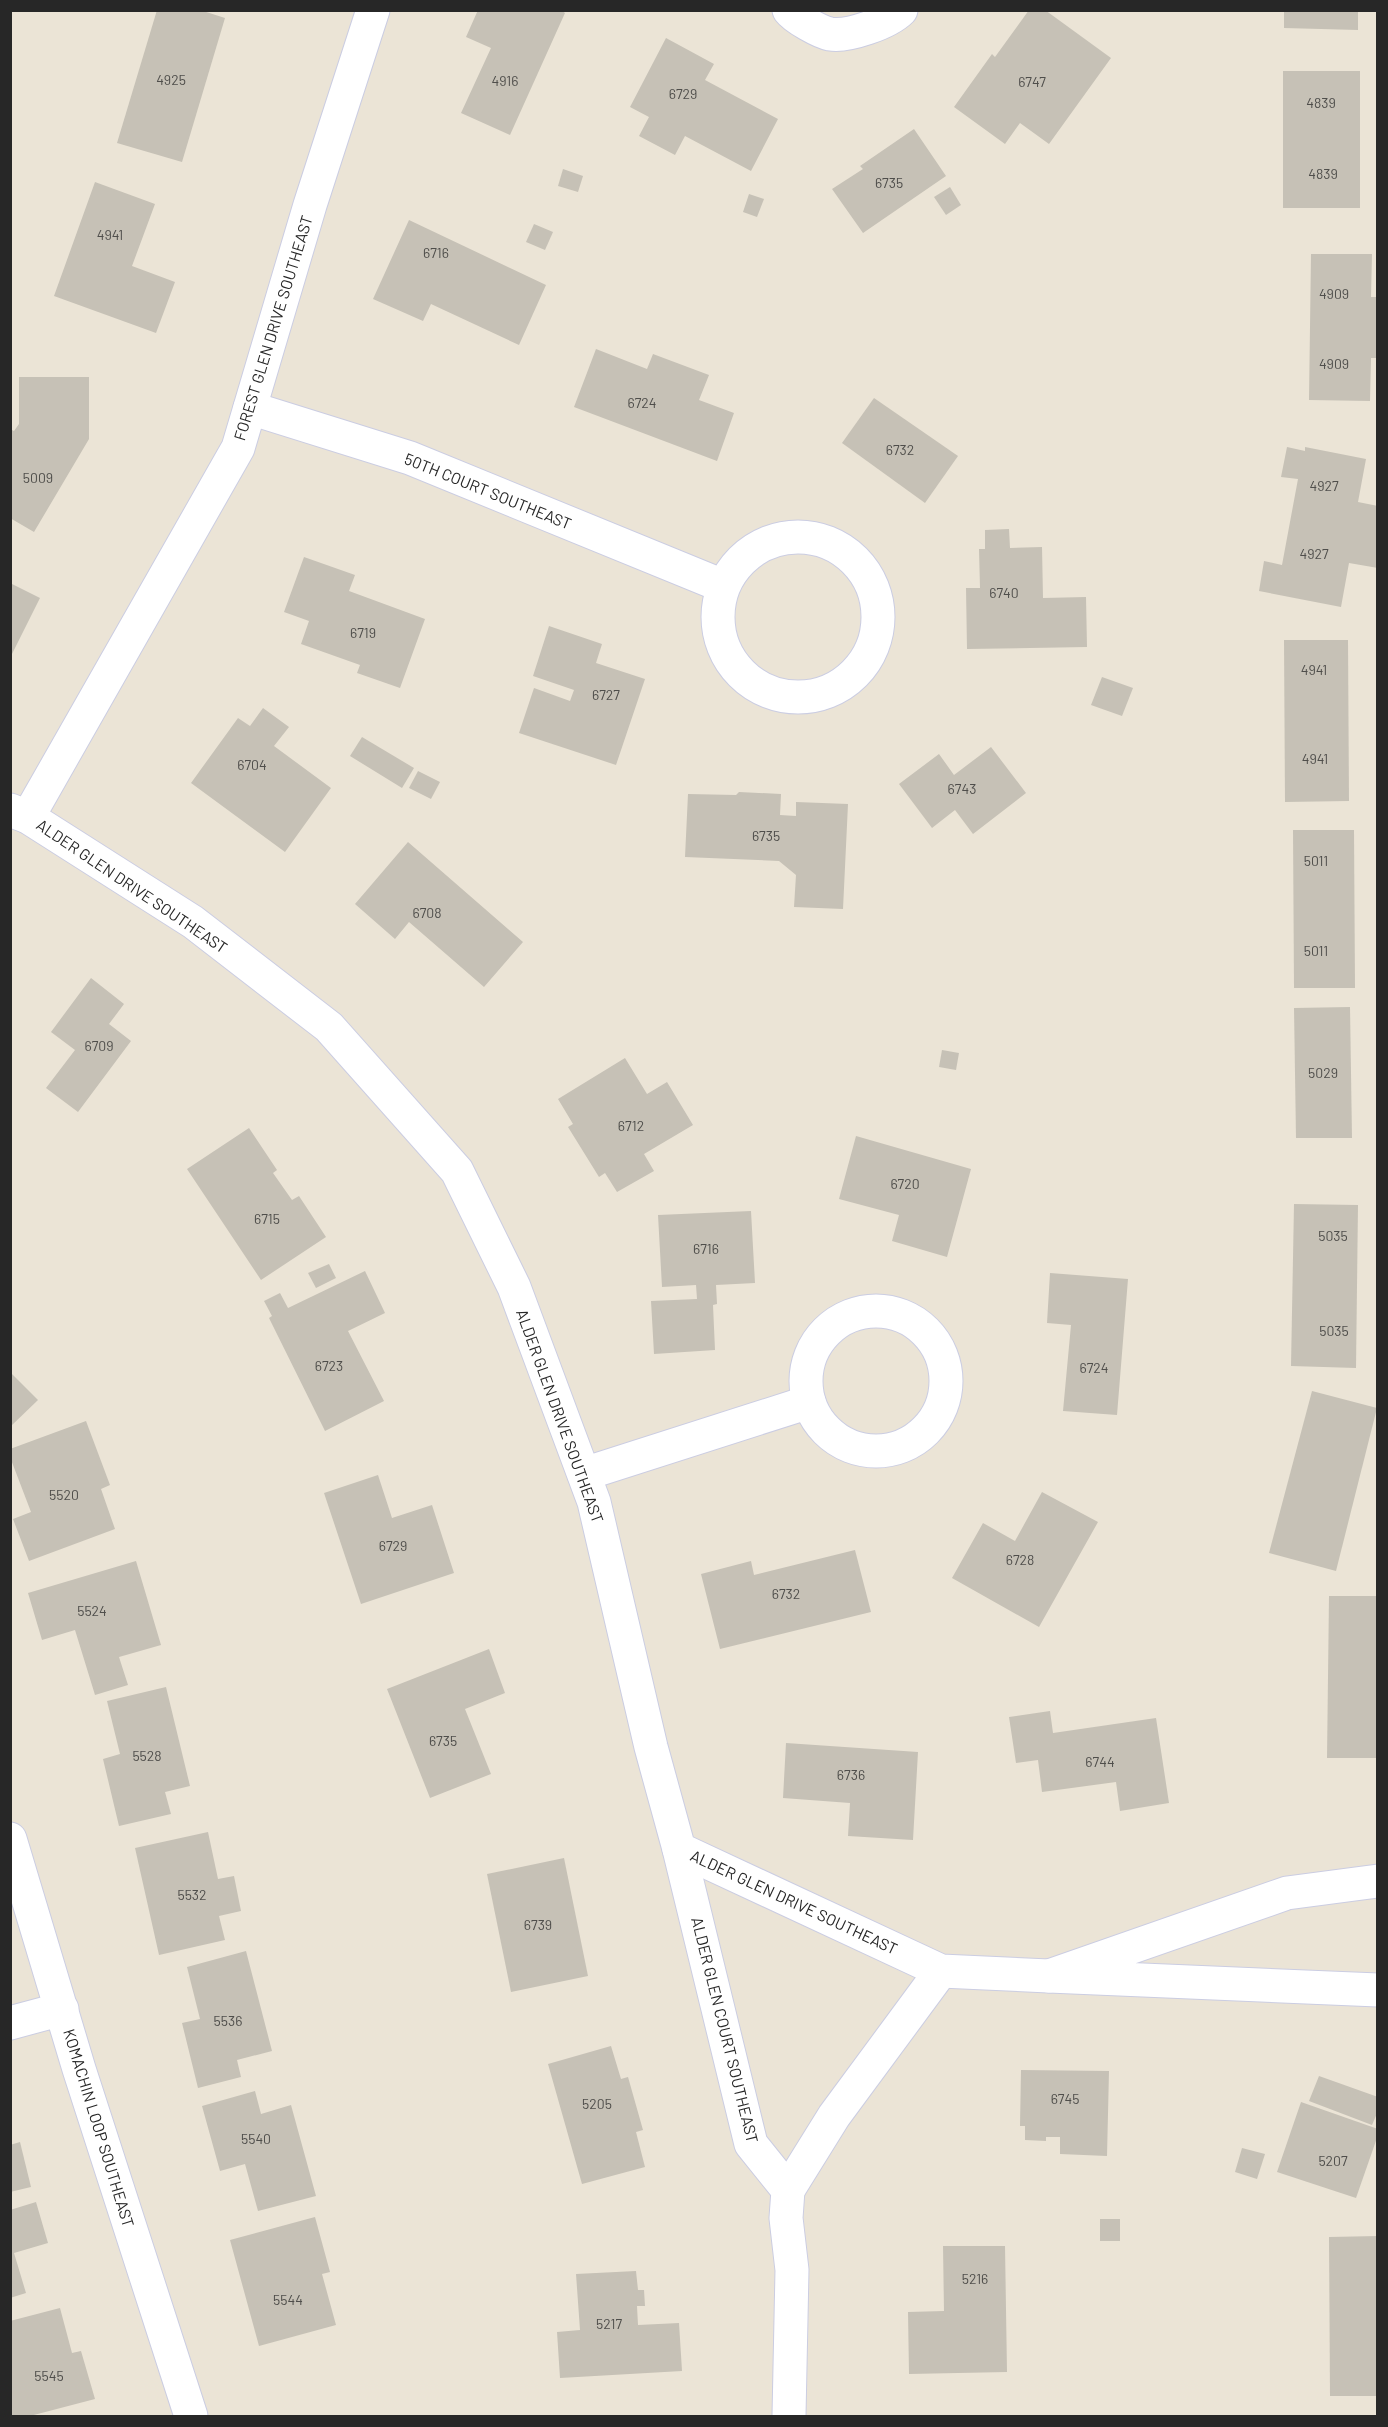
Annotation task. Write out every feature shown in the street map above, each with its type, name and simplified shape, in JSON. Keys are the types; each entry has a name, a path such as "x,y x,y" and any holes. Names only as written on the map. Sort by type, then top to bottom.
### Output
{"street":[{"name":"FOREST GLEN DRIVE SOUTHEAST","path":"19,814 238,448 310,205 373,10"},
{"path":"789,10 793,16 831,34 873,28 901,10"},
{"name":"50TH COURT SOUTHEAST","path":"249,408 410,459 723,586"},
{"path":"795,536 818,538 839,547 857,561 871,580 878,602 879,626 873,647 861,668 844,683 824,693 801,698 778,695 756,686 739,672 725,653 718,631 717,608 723,586 735,566 752,550 772,540 795,536"},
{"name":"ALDER GLEN DRIVE SOUTHEAST","path":"19,814 193,922 329,1027 457,1171 514,1287 594,1502 651,1747 679,1849 941,1971 1377,1990"},
{"path":"864,1311 885,1311 904,1316 921,1327 935,1341 943,1359 947,1379 944,1399 937,1418 924,1433 907,1444 888,1450 868,1450 849,1445 831,1435 818,1420 809,1402 806,1383 808,1363 816,1344 829,1329 845,1317 864,1311"},
{"path":"584,1474 809,1402"},
{"name":"KOMACHIN LOOP SOUTHEAST","path":"10,1839 79,2069 191,2416"},
{"name":"ALDER GLEN COURT SOUTHEAST","path":"679,1849 751,2144 788,2190"},
{"name":"ALDER GLEN DRIVE SOUTHEAST","path":"1048,1976 1287,1893 1377,1881"},
{"path":"789,2416 792,2270 786,2218 788,2190 834,2116 941,1971"},
{"path":"10,2023 62,2009"}],"building":[{"path":"157,10 200,10 225,18 182,162 117,143"},
{"path":"478,10 561,10 565,13 510,135 461,113 491,48 466,37"},
{"path":"1029,10 1045,10 1111,58 1049,144 1020,123 1005,144 954,107 992,54 995,57"},
{"path":"1284,10 1358,10 1358,30 1284,28"},
{"path":"666,38 714,64 705,80 778,119 751,171 685,136 675,155 639,136 649,117 630,107"},
{"path":"1283,71 1360,71 1360,208 1283,208"},
{"path":"914,129 946,176 863,233 832,189 863,169 860,166"},
{"path":"563,169 583,176 578,192 558,186"},
{"path":"95,182 155,204 132,266 175,282 156,333 54,296"},
{"path":"950,187 961,205 946,215 934,197"},
{"path":"749,194 764,199 757,217 743,212"},
{"path":"409,220 546,285 519,345 431,304 423,321 373,299"},
{"path":"534,224 553,232 545,250 526,242"},
{"path":"1311,254 1372,254 1371,297 1378,297 1378,358 1371,358 1370,401 1309,400"},
{"path":"596,349 647,369 653,354 709,375 699,400 734,413 717,461 574,407"},
{"path":"19,377 89,377 89,439 34,532 10,518 10,429 14,431 19,424"},
{"path":"874,398 958,456 925,503 842,443"},
{"path":"1287,447 1305,451 1305,447 1366,459 1358,502 1378,506 1378,568 1349,563 1341,607 1259,591 1264,561 1282,565 1298,479 1281,477"},
{"path":"1009,529 1010,548 1042,547 1043,598 1086,597 1087,647 967,649 966,588 980,588 979,549 985,549 985,530"},
{"path":"304,557 355,575 349,591 425,619 400,688 357,673 360,665 301,644 309,621 284,612"},
{"path":"10,583 40,598 10,658"},
{"path":"549,626 602,644 596,663 645,679 616,765 519,733 534,688 570,701 574,690 533,676"},
{"path":"1284,640 1348,640 1349,801 1285,802"},
{"path":"1102,677 1133,688 1122,716 1091,705"},
{"path":"263,708 289,727 274,746 331,788 285,852 191,783 238,718 250,726"},
{"path":"362,737 414,768 402,788 350,756"},
{"path":"991,747 1026,793 973,834 955,810 932,828 899,784 939,754 954,775"},
{"path":"418,771 440,782 431,799 409,788"},
{"path":"739,792 781,794 780,815 796,816 796,802 848,804 843,909 794,907 796,875 779,861 685,857 688,794 736,795"},
{"path":"1293,830 1354,830 1355,988 1294,988"},
{"path":"408,842 523,942 484,987 409,922 395,939 355,904"},
{"path":"91,978 124,1004 109,1024 131,1041 78,1112 46,1088 75,1050 51,1032"},
{"path":"1350,1007 1352,1138 1296,1138 1294,1008"},
{"path":"942,1050 959,1053 956,1070 939,1067"},
{"path":"625,1058 647,1094 667,1082 693,1125 644,1154 654,1171 617,1192 605,1173 599,1177 568,1127 573,1124 558,1099"},
{"path":"249,1128 277,1170 273,1173 292,1200 299,1196 326,1237 261,1280 187,1169"},
{"path":"856,1136 971,1169 947,1257 892,1241 899,1215 839,1199"},
{"path":"1294,1204 1358,1205 1356,1368 1291,1366"},
{"path":"751,1211 755,1283 716,1285 717,1304 713,1305 715,1350 654,1354 651,1301 697,1299 696,1285 662,1287 658,1215"},
{"path":"329,1264 336,1278 316,1288 308,1273"},
{"path":"365,1271 385,1313 348,1331 384,1401 325,1431 269,1318 272,1316 264,1301 280,1293 288,1308"},
{"path":"1050,1273 1128,1279 1117,1415 1063,1411 1071,1325 1047,1323"},
{"path":"10,1372 38,1400 10,1427"},
{"path":"1312,1391 1377,1408 1336,1571 1269,1553"},
{"path":"86,1421 110,1485 101,1489 115,1529 29,1561 13,1519 31,1512 10,1457 10,1449"},
{"path":"378,1475 392,1518 432,1505 454,1573 361,1604 324,1493"},
{"path":"1042,1492 1098,1522 1039,1627 952,1578 983,1523 1015,1541"},
{"path":"855,1550 871,1612 720,1649 701,1574 751,1561 754,1575"},
{"path":"136,1561 161,1645 119,1657 128,1685 95,1695 75,1630 42,1640 28,1593"},
{"path":"1329,1596 1378,1596 1378,1758 1327,1758"},
{"path":"489,1649 505,1693 465,1709 491,1774 430,1798 387,1689"},
{"path":"166,1687 190,1786 165,1792 171,1814 119,1826 103,1759 120,1754 107,1701"},
{"path":"1050,1711 1053,1733 1156,1718 1169,1803 1120,1811 1116,1782 1042,1792 1038,1760 1016,1763 1009,1717"},
{"path":"786,1743 918,1752 913,1840 848,1836 850,1803 783,1798"},
{"path":"208,1832 218,1879 234,1876 241,1911 219,1916 225,1940 159,1955 135,1848"},
{"path":"564,1858 588,1976 511,1992 487,1874"},
{"path":"246,1951 272,2051 237,2060 241,2077 198,2088 182,2023 200,2019 187,1967"},
{"path":"611,2046 621,2079 628,2077 643,2130 636,2132 645,2167 582,2184 548,2064"},
{"path":"1021,2070 1109,2071 1107,2156 1060,2154 1060,2137 1046,2137 1046,2141 1025,2140 1025,2126 1020,2126"},
{"path":"1319,2076 1378,2097 1378,2111 1372,2125 1309,2101"},
{"path":"255,2091 261,2114 291,2105 316,2196 258,2211 245,2164 220,2171 202,2106"},
{"path":"1301,2102 1378,2129 1378,2135 1356,2198 1277,2172"},
{"path":"20,2142 31,2187 10,2192 10,2145"},
{"path":"1242,2148 1265,2154 1257,2179 1235,2172"},
{"path":"36,2202 48,2243 14,2253 26,2293 10,2298 10,2210"},
{"path":"315,2217 330,2272 322,2274 336,2325 259,2346 230,2240"},
{"path":"1100,2219 1120,2219 1120,2241 1100,2241"},
{"path":"1378,2236 1378,2396 1330,2396 1329,2237"},
{"path":"943,2246 1005,2246 1007,2372 909,2374 908,2312 944,2311"},
{"path":"636,2271 638,2290 644,2290 645,2306 637,2306 638,2325 679,2323 682,2371 560,2378 557,2332 580,2330 576,2274"},
{"path":"60,2308 72,2353 81,2351 95,2399 30,2416 10,2416 10,2321"}]}
